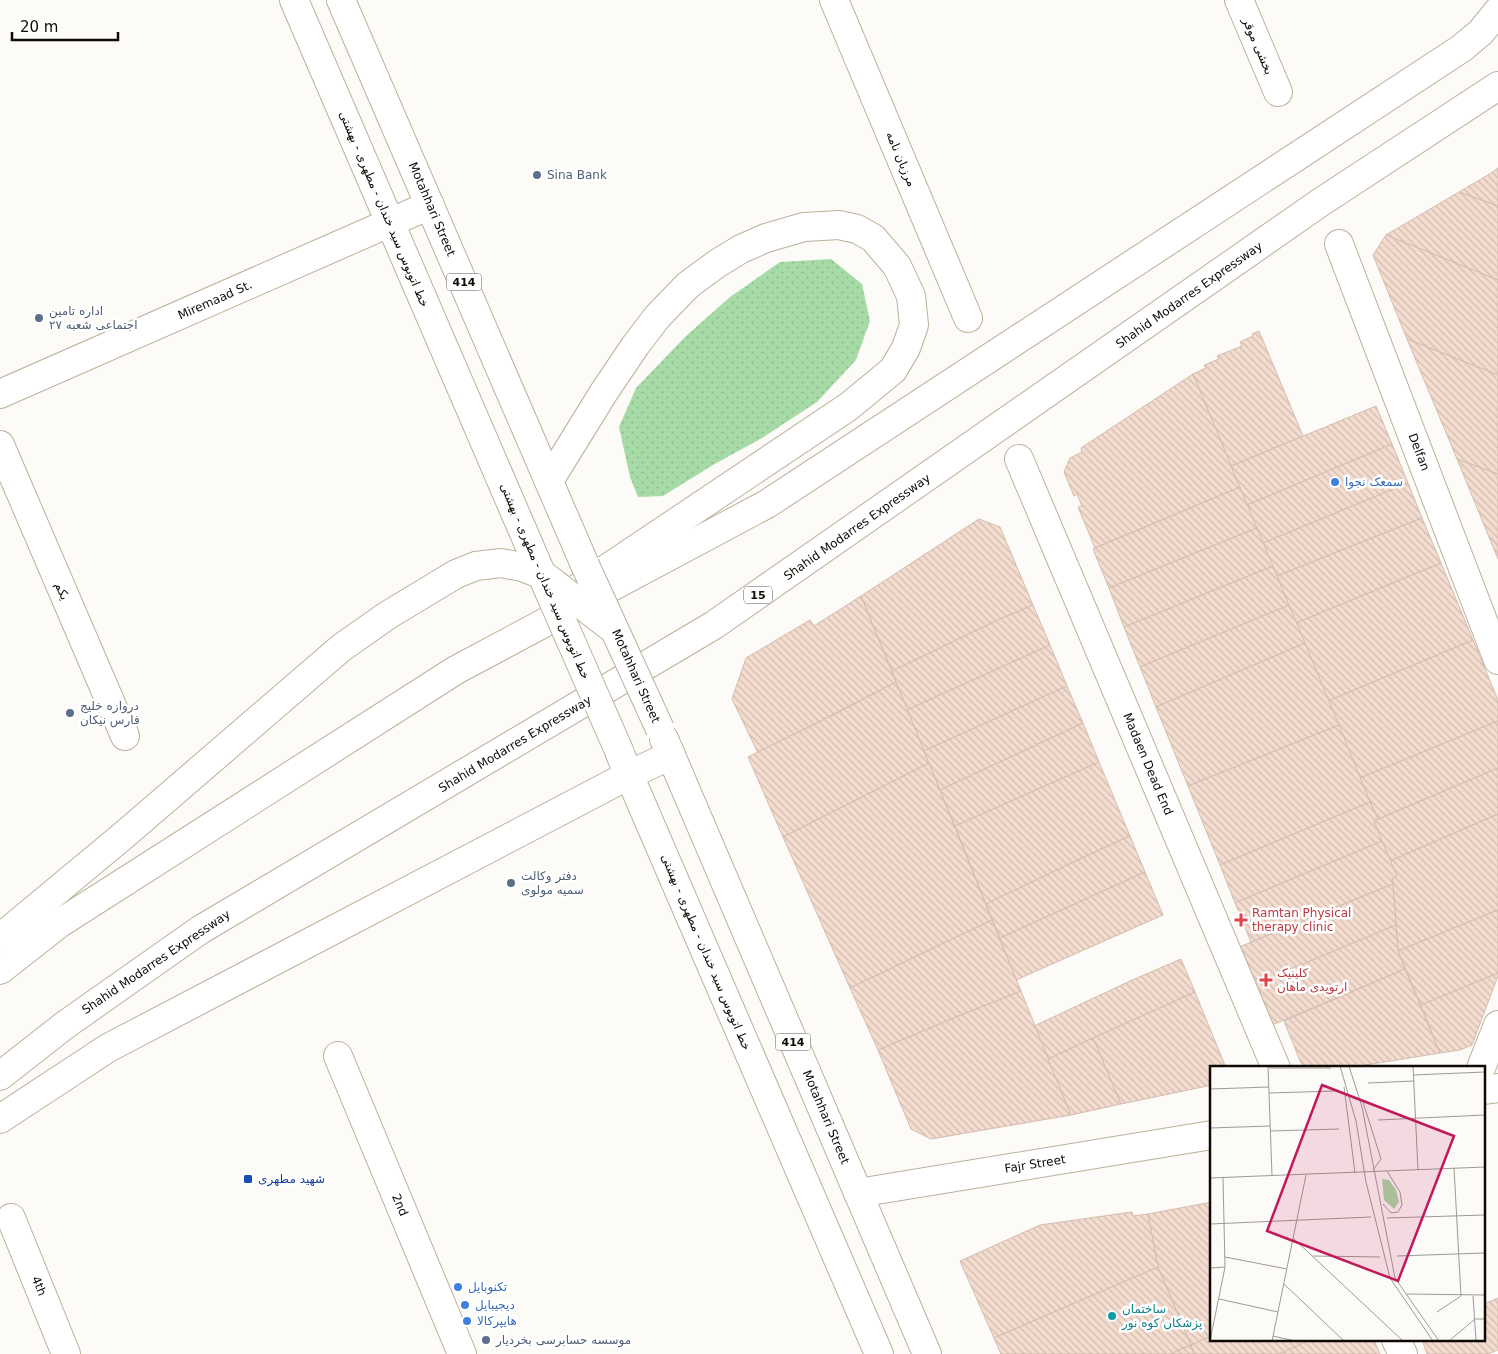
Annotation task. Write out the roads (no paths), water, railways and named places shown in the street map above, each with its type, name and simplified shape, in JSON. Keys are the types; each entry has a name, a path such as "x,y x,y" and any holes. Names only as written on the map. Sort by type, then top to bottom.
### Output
{"main road":[{"name":"خط اتوبوس سید خندان - مطهری - بهشتی","path":"294,0 549,583 879,1354"},
{"name":"Motahhari Street","path":"341,0 585,565 660,729 927,1354"},
{"name":"مرزبان نامه","path":"834,0 968,318"},
{"name":"بخشی موقر","path":"1239,0 1278,92"},
{"path":"456,670 767,504 1462,48 1481,32 1498,11"},
{"name":"Shahid Modarres Expressway","path":"0,1076 65,1025 200,930 714,626 1321,202 1498,86"},
{"name":"Miremaad St.","path":"0,394 430,205"},
{"path":"0,970 60,923 456,670 848,407 893,370 906,348 914,325 911,296 897,266 872,238 857,229 840,226 804,227 766,238 741,249 718,263 688,285 657,317 604,392 549,480"},
{"name":"Delfan","path":"1339,244 1498,660"},
{"name":"یکم","path":"0,445 124,736"},
{"name":"Madaen Dead End","path":"1019,459 1275,1066"},
{"path":"0,938 124,835 341,648 388,615 439,584 476,566 501,562 522,567 549,583 616,631"},
{"path":"0,1119 108,1048 625,764 671,756"},
{"path":"1482,1066 1498,1025"},
{"name":"2nd","path":"338,1056 462,1354"},
{"name":"Fajr Street","path":"858,1193 1210,1136"},
{"name":"4th","path":"11,1218 66,1354"},
{"path":"1397,1342 1402,1354"}],"place":[{"name":"Sina Bank","path":"537,175"},
{"name":"اداره تامین اجتماعی شعبه ۲۷","path":"39,318"},
{"name":"سمعک نجوا","path":"1335,482"},
{"name":"دروازه خلیج فارس نیکان","path":"70,713"},
{"name":"دفتر وکالت سمیه مولوی","path":"511,883"},
{"name":"Ramtan Physical therapy clinic","path":"1241,920"},
{"name":"کلینیک ارتوپدی ماهان","path":"1266,980"},
{"name":"شهید مطهری","path":"248,1179"},
{"name":"تکنوبایل","path":"458,1287"},
{"name":"دیجیبایل","path":"465,1305"},
{"name":"ساختمان پزشکان کوه نور","path":"1112,1316"},
{"name":"هایپرکالا","path":"467,1321"},
{"name":"موسسه حسابرسی بخردیار","path":"486,1340"}]}
